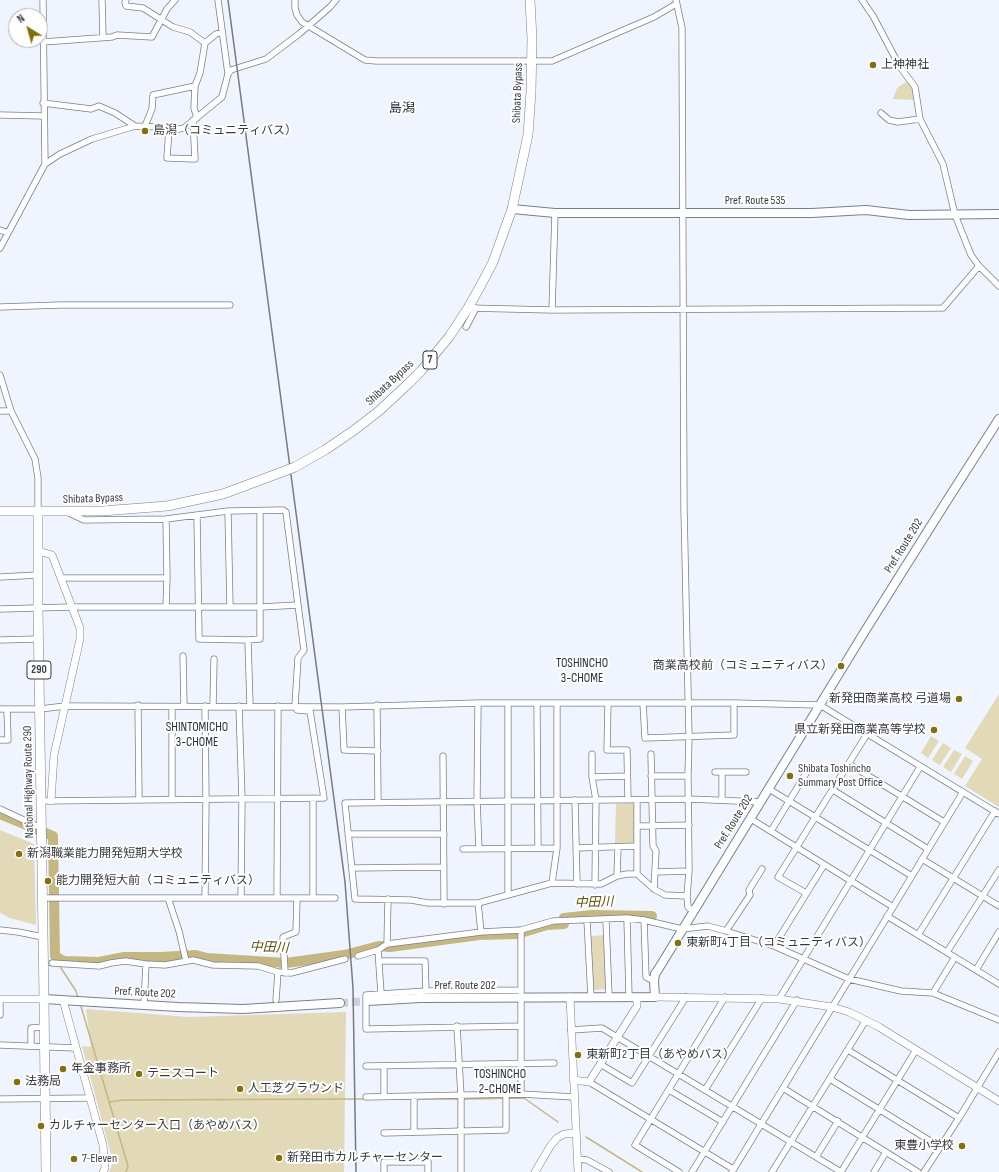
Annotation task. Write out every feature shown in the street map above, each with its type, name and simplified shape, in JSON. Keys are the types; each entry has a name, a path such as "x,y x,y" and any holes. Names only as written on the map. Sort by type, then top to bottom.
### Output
{"highway":[{"name":"Shibata Bypass","path":"0,511 109,511 167,506 223,494 296,467 353,431 391,400 421,371 472,308 493,262 512,209 528,134 531,61 530,0"},
{"name":"National Highway Route 290","path":"38,511 38,639 46,1172"}],"main road":[{"name":"Pref. Route 535","path":"512,209 555,213 812,213 866,210 909,215 999,214"},
{"name":"Pref. Route 202","path":"368,1001 521,994 570,997 655,997 654,981 659,968 682,929 944,504 999,420"},
{"name":"Pref. Route 202","path":"44,999 244,1009 340,1003"}],"street":[{"path":"102,0 103,37"},
{"path":"126,0 126,6 143,8 173,27 190,32 205,43"},
{"path":"48,42 117,35 152,36 167,9 175,0"},
{"path":"0,248 45,164 60,154 92,139 134,126 174,130 184,128 222,97 228,74 218,1 210,0"},
{"path":"295,0 297,15 302,22 365,60 376,61 552,61 654,17 676,2 682,28 684,523 689,737 689,871 687,896 688,907 693,912"},
{"path":"228,74 231,70 266,59 308,26 336,0"},
{"path":"862,0 873,16 900,67 915,87 920,119 943,164 955,215 971,255 979,266 999,286"},
{"path":"169,129 167,158 195,160 195,86 200,73 205,43 216,34 222,32"},
{"path":"43,48 45,164"},
{"path":"145,126 152,109 154,95 195,86"},
{"path":"44,103 91,109 99,106 115,113 134,126"},
{"path":"881,114 889,120 898,122 920,119"},
{"path":"0,115 44,116"},
{"path":"552,310 555,213"},
{"path":"0,230 8,233"},
{"path":"466,327 472,308 552,310 943,308 979,266"},
{"path":"0,307 230,305"},
{"path":"0,375 11,411 35,459 38,478 38,511"},
{"path":"0,412 11,411"},
{"path":"41,801 324,798 310,711 296,710 295,706 298,658 304,650 286,512 283,510 228,511 166,519 84,520 66,512"},
{"path":"228,511 230,607"},
{"path":"197,515 199,639 248,640 260,639 260,511"},
{"path":"166,519 166,608"},
{"path":"38,551 52,555 80,628 80,639 54,755 51,801"},
{"path":"0,577 38,576"},
{"path":"62,578 167,578"},
{"path":"0,609 72,607 166,608 198,606 261,608 298,605"},
{"path":"0,640 38,639"},
{"path":"248,640 250,706"},
{"path":"183,656 184,706"},
{"path":"213,706 214,659"},
{"path":"478,703 477,801 479,849"},
{"path":"0,709 40,709 65,706 342,707 478,703 734,703 820,705 997,813 918,935"},
{"path":"508,703 508,895"},
{"path":"537,703 538,848"},
{"path":"552,883 557,848 557,703"},
{"path":"608,703 607,750 627,750 628,800"},
{"path":"643,703 645,738 734,735 734,703"},
{"path":"377,705 378,802"},
{"path":"138,706 139,800"},
{"path":"205,706 205,898"},
{"path":"240,706 242,799 241,898"},
{"path":"276,898 278,706"},
{"path":"172,707 172,800"},
{"path":"342,707 344,750 378,751"},
{"path":"0,740 8,740 8,710"},
{"path":"806,893 778,877 867,734"},
{"path":"592,754 592,777 596,800 595,885"},
{"path":"651,754 653,846 656,851 654,889"},
{"path":"443,756 444,904"},
{"path":"848,764 944,822"},
{"path":"779,999 887,824 920,767"},
{"path":"770,831 808,770"},
{"path":"722,800 719,772 746,772"},
{"path":"592,777 627,776"},
{"path":"651,776 688,776"},
{"path":"769,789 912,876"},
{"path":"832,790 928,849"},
{"path":"573,1080 589,1082 733,1171 963,792"},
{"path":"313,798 313,898"},
{"path":"687,896 665,895 654,889 637,874 627,874 617,876 601,884 595,885 552,883 478,903 444,904 411,900 355,899 345,803 652,799 761,802"},
{"path":"575,800 577,884"},
{"path":"637,800 637,874"},
{"path":"0,809 41,832"},
{"path":"751,819 893,907"},
{"path":"637,826 689,825"},
{"path":"348,834 444,834"},
{"path":"576,848 637,846"},
{"path":"617,876 618,847"},
{"path":"463,849 557,848"},
{"path":"922,859 999,906"},
{"path":"774,946 824,865"},
{"path":"352,868 444,867"},
{"path":"726,931 750,895 749,890 762,869"},
{"path":"947,952 999,870"},
{"path":"655,872 689,871"},
{"path":"43,898 335,898"},
{"path":"168,898 180,931 186,961"},
{"path":"285,973 283,937 296,932 297,899"},
{"path":"387,944 388,900"},
{"path":"478,903 481,932"},
{"path":"887,916 999,984"},
{"path":"589,1082 637,1006 633,998 626,918"},
{"path":"358,956 378,950 387,944 481,932 521,930 553,921 626,918 644,920 682,929 708,926 774,946 849,979 901,991 934,993 999,1020"},
{"path":"587,920 592,997"},
{"path":"606,920 609,997"},
{"path":"644,920 646,977 654,981"},
{"path":"0,930 18,932 43,938"},
{"path":"521,930 521,1094"},
{"path":"976,970 999,932"},
{"path":"378,950 381,993"},
{"path":"934,993 955,957"},
{"path":"52,963 99,966 126,961 165,965 193,960 213,965 258,966 291,974 345,959"},
{"path":"379,961 425,961 426,991"},
{"path":"144,1005 146,964"},
{"path":"276,1000 278,972"},
{"path":"521,994 426,991 366,994 366,1029 457,1026 521,1026"},
{"path":"570,997 578,1172"},
{"path":"655,997 725,997 797,1000 850,1012 866,1020 999,1101"},
{"path":"600,1064 632,1084 686,997"},
{"path":"679,1172 635,1145 725,997"},
{"path":"705,1090 762,998"},
{"path":"0,1015 0,999 44,999"},
{"path":"62,1000 91,1098 103,1145 105,1168 103,1172"},
{"path":"692,1172 797,1000"},
{"path":"774,1171 812,1106 866,1020"},
{"path":"31,1046 31,1028 44,1026"},
{"path":"457,1026 461,1096 461,1172"},
{"path":"571,1030 602,1028 841,1172 916,1050"},
{"path":"0,1045 75,1048"},
{"path":"848,1050 959,1118"},
{"path":"924,1172 999,1052"},
{"path":"366,1066 554,1063"},
{"path":"384,1066 384,1096"},
{"path":"830,1079 940,1147"},
{"path":"783,1088 918,1172"},
{"path":"669,1090 723,1122"},
{"path":"384,1132 506,1130 506,1094"},
{"path":"366,1097 521,1094 574,1097"},
{"path":"414,1096 414,1132"},
{"path":"0,1099 91,1098"},
{"path":"816,1157 838,1121"},
{"path":"535,1172 551,1145 557,1138 564,1134 576,1133"},
{"path":"874,1172 886,1152"},
{"path":"578,1159 588,1160 609,1172"},
{"path":"384,1172 384,1162 428,1162 428,1172"}],"shaded area":[{"path":"909,80 917,100 893,99 897,88"},
{"path":"999,694 999,807 965,786 982,759 965,748"},
{"path":"931,736 939,741 928,758 921,753"},
{"path":"943,743 951,748 940,765 932,760"},
{"path":"954,750 962,754 951,772 943,767"},
{"path":"965,756 973,761 962,779 954,774"},
{"path":"634,803 634,843 615,844 616,804"},
{"name":"新潟職業能力開発短期大学校","path":"0,830 34,844 36,925 10,918 0,913"},
{"path":"605,935 606,989 593,990 591,936"},
{"path":"86,1009 189,1017 346,1012 344,1172 109,1172 113,1162 82,1046 91,1047"}],"waterway":[{"name":"中田川","path":"0,814 53,836 55,956 64,961 99,962 124,957 196,955 207,958 286,963 344,955 379,946 390,947 479,935 517,934 547,925 564,924 564,918 592,915 652,916"},
{"name":"中田川","path":"55,956 57,962"},
{"path":"59,965 76,991 78,998"},
{"path":"80,1003 128,1166 126,1172"},
{"path":"463,1099 524,1098 558,1122"},
{"path":"110,1102 123,1100 365,1099"},
{"path":"387,1099 459,1099"},
{"path":"586,1137 642,1172"}],"tunnel":[{"path":"340,1003 368,1001"}],"railway":[{"path":"228,0 345,882 353,988 356,1172"}],"place":[{"name":"上神神社","path":"873,65"},
{"name":"島潟（コミュニティバス）","path":"145,131"},
{"name":"商業高校前（コミュニティバス）","path":"841,666"},
{"name":"新発田商業高校 弓道場","path":"959,699"},
{"name":"県立新発田商業高等学校","path":"934,730"},
{"name":"Shibata Toshincho Summary Post Office","path":"790,776"},
{"name":"新潟職業能力開発短期大学校","path":"19,854"},
{"name":"能力開発短大前（コミュニティバス）","path":"48,881"},
{"name":"東新町4丁目（コミュニティバス）","path":"678,943"},
{"name":"東新町2丁目（あやめバス）","path":"578,1055"},
{"name":"年金事務所","path":"63,1069"},
{"name":"テニスコート","path":"139,1074"},
{"name":"法務局","path":"17,1082"},
{"name":"人工芝グラウンド","path":"240,1089"},
{"name":"カルチャーセンター入口（あやめバス）","path":"41,1126"},
{"name":"東豊小学校","path":"962,1146"},
{"name":"新発田市カルチャーセンター","path":"279,1158"},
{"name":"7-Eleven","path":"74,1159"}],"district":[{"name":"島潟","path":"402,109"},
{"name":"TOSHINCHO 3-CHOME","path":"582,672"},
{"name":"SHINTOMICHO 3-CHOME","path":"197,736"},
{"name":"TOSHINCHO 2-CHOME","path":"500,1082"}]}
